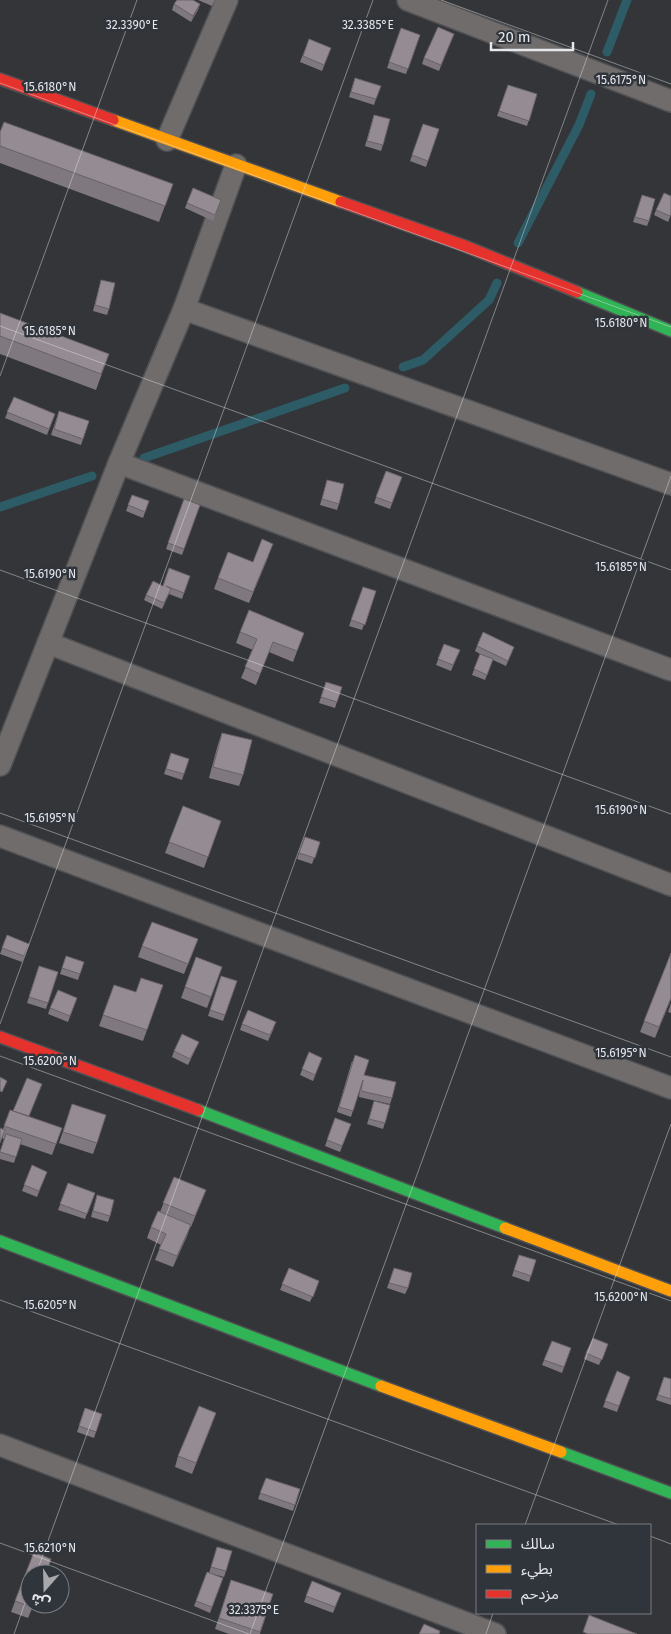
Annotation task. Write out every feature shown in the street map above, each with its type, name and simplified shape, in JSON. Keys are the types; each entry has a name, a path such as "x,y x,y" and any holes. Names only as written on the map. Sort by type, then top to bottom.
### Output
{"street":[{"path":"167,140 227,0"},
{"path":"408,0 671,100"},
{"path":"0,79 465,246 670,328"},
{"path":"0,764 119,463 184,309 236,165"},
{"path":"184,309 671,484"},
{"path":"119,463 671,670"},
{"path":"48,644 671,885"},
{"path":"0,836 671,1088"},
{"path":"0,1037 223,1119 671,1291"},
{"path":"0,1241 671,1494"},
{"path":"0,1445 495,1634"}],"building":[{"path":"177,0 193,0 200,4 193,16 174,4"},
{"path":"438,27 454,34 441,65 424,58"},
{"path":"401,28 420,35 408,69 389,62"},
{"path":"309,39 331,48 324,65 303,56"},
{"path":"355,78 381,86 376,99 351,92"},
{"path":"508,85 537,94 529,121 499,111"},
{"path":"374,115 390,119 383,145 367,141"},
{"path":"4,122 173,184 165,206 0,146 0,132"},
{"path":"423,124 439,129 428,161 412,155"},
{"path":"193,188 221,200 215,215 187,203"},
{"path":"664,193 671,196 670,216 656,210"},
{"path":"642,195 655,199 649,221 635,217"},
{"path":"101,280 115,283 109,309 95,305"},
{"path":"0,313 109,354 101,374 0,336"},
{"path":"14,397 55,414 49,429 7,412"},
{"path":"59,411 89,421 83,439 54,429"},
{"path":"386,471 402,477 392,503 376,497"},
{"path":"327,480 344,484 339,504 322,499"},
{"path":"132,495 149,501 145,512 128,505"},
{"path":"184,499 200,505 184,549 168,543"},
{"path":"262,539 273,544 253,592 218,578 228,552 253,562"},
{"path":"169,568 190,576 184,593 166,586 171,589 164,603 146,595 153,581 163,586"},
{"path":"363,587 376,591 365,625 351,620"},
{"path":"249,610 304,633 297,651 273,642 260,674 245,667 257,639 240,632"},
{"path":"483,632 514,647 508,661 477,646"},
{"path":"444,644 460,650 453,665 438,659"},
{"path":"480,654 493,659 487,675 474,669"},
{"path":"326,682 342,687 337,702 321,697"},
{"path":"222,733 252,740 243,775 213,767"},
{"path":"171,753 189,759 184,774 166,769"},
{"path":"183,806 221,821 208,857 169,842"},
{"path":"305,837 320,842 315,858 299,853"},
{"path":"152,922 198,939 188,964 142,946"},
{"path":"7,935 29,944 24,956 2,948"},
{"path":"671,953 671,998 659,1027 644,1021"},
{"path":"66,956 84,962 80,974 62,968"},
{"path":"196,957 222,967 211,997 185,987"},
{"path":"39,966 58,972 48,1003 29,997"},
{"path":"221,976 237,981 225,1015 210,1010"},
{"path":"141,978 163,985 147,1030 103,1015 114,985 136,992"},
{"path":"58,990 77,998 70,1016 50,1008"},
{"path":"248,1010 276,1022 270,1035 242,1024"},
{"path":"182,1034 199,1042 190,1059 174,1051"},
{"path":"309,1052 322,1058 315,1075 302,1069"},
{"path":"355,1055 369,1060 364,1075 396,1082 392,1098 361,1091 363,1080 353,1111 339,1107"},
{"path":"0,1077 7,1081 2,1092 0,1091"},
{"path":"27,1078 42,1084 29,1116 13,1111"},
{"path":"374,1101 390,1105 385,1123 369,1119"},
{"path":"72,1104 106,1115 97,1143 63,1132"},
{"path":"10,1110 62,1128 56,1144 4,1126"},
{"path":"335,1118 351,1124 342,1146 327,1140"},
{"path":"0,1128 5,1130 0,1143"},
{"path":"6,1134 22,1139 16,1157 0,1152"},
{"path":"32,1165 47,1172 39,1191 24,1185"},
{"path":"174,1177 206,1190 195,1216 163,1203"},
{"path":"68,1183 95,1193 87,1214 60,1204"},
{"path":"97,1195 114,1200 110,1216 93,1211"},
{"path":"158,1211 191,1225 177,1256 159,1249 166,1234 151,1227"},
{"path":"519,1255 536,1260 531,1276 514,1270"},
{"path":"289,1268 319,1281 313,1297 282,1284"},
{"path":"394,1268 412,1273 408,1288 389,1283"},
{"path":"593,1338 608,1344 602,1360 586,1353"},
{"path":"552,1341 571,1348 564,1367 544,1360"},
{"path":"617,1371 630,1377 619,1406 605,1401"},
{"path":"664,1377 671,1379 671,1399 658,1395"},
{"path":"199,1406 216,1413 196,1463 178,1456"},
{"path":"85,1408 102,1414 96,1432 79,1426"},
{"path":"266,1478 300,1489 295,1505 260,1493"},
{"path":"217,1547 232,1551 226,1571 211,1567"},
{"path":"34,1552 51,1559 49,1564 29,1564"},
{"path":"207,1572 223,1578 212,1607 196,1601"},
{"path":"231,1580 273,1594 260,1632 219,1618"},
{"path":"312,1581 341,1593 335,1607 306,1596"},
{"path":"20,1588 20,1603 15,1601"},
{"path":"589,1615 637,1634 588,1634 583,1632"},
{"path":"424,1624 440,1631 439,1634 419,1634"}],"waterway":[{"path":"607,52 627,0"},
{"path":"518,243 579,125 591,94"},
{"path":"403,367 423,360 489,300 497,283"},
{"path":"144,458 345,388"},
{"path":"0,507 92,476"}],"traffic: fast":[{"path":"577,292 671,331"},
{"path":"198,1110 505,1228"},
{"path":"0,1241 381,1386"},
{"path":"561,1452 671,1493"}],"traffic: slow":[{"path":"113,120 341,202"},
{"path":"505,1228 671,1291"},
{"path":"381,1386 561,1452"}],"traffic: jam":[{"path":"0,79 113,120"},
{"path":"341,202 465,246 577,292"},
{"path":"0,1037 198,1110"}]}
